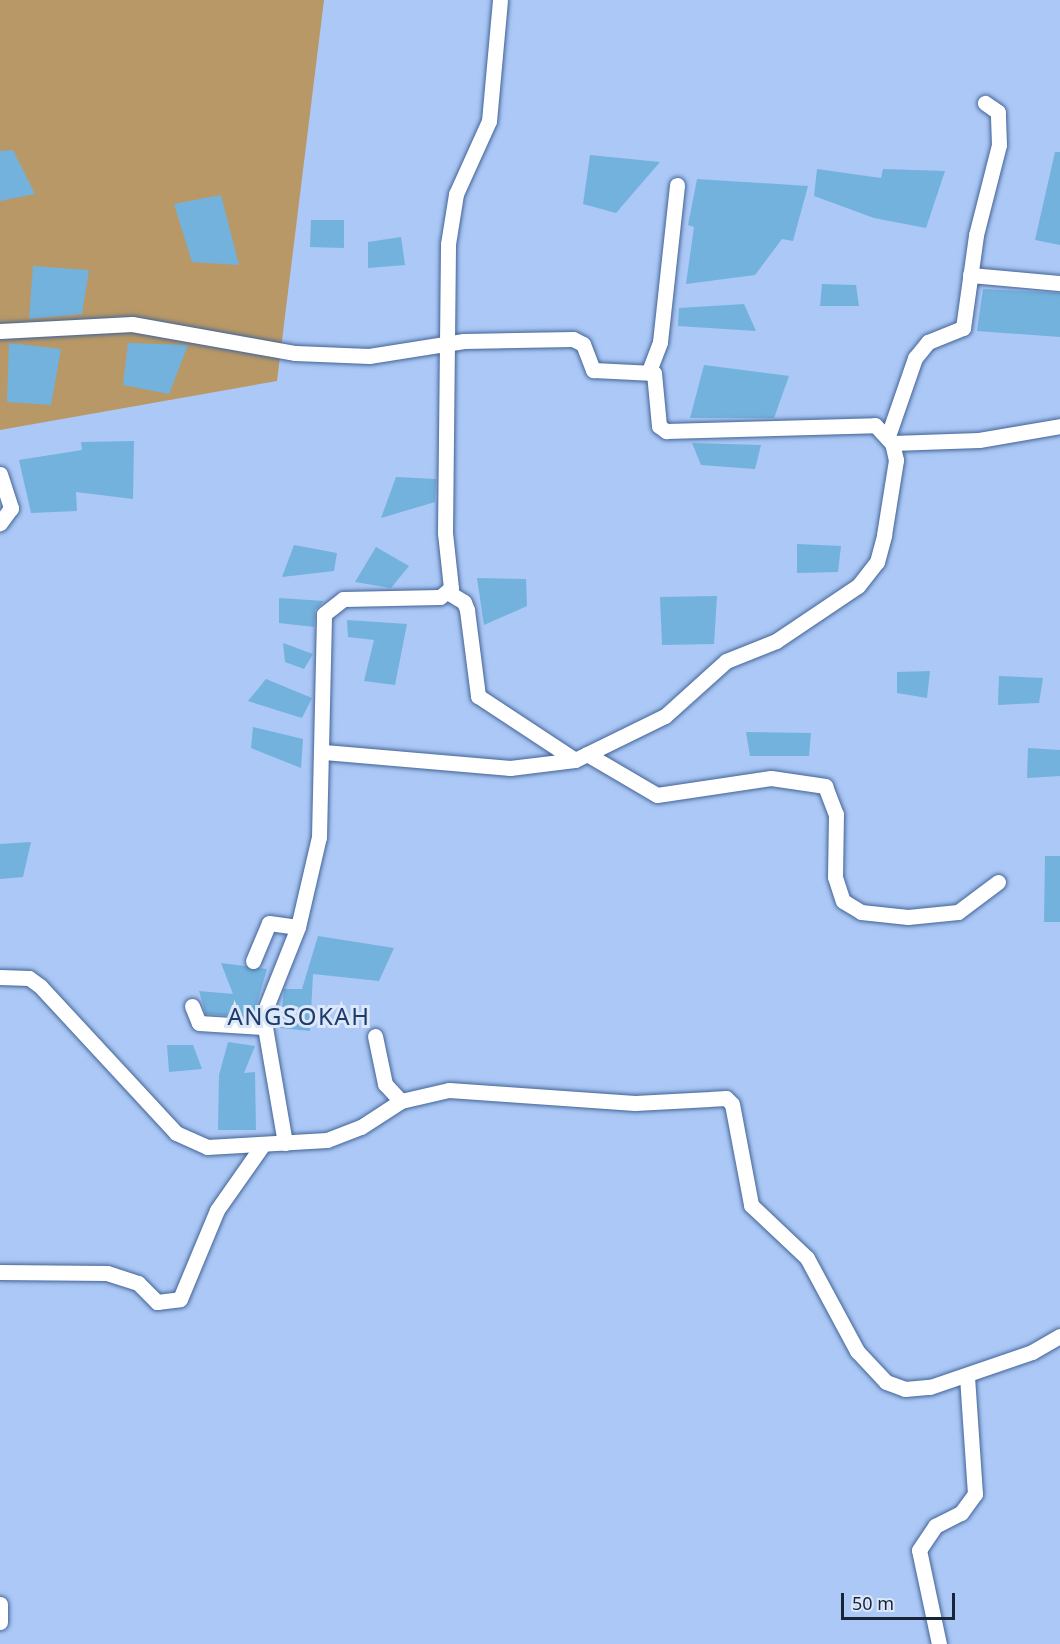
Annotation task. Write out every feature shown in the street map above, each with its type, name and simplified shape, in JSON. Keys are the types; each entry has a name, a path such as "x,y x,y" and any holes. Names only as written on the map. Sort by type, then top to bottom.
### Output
{"street":[{"path":"449,593 445,344 450,219 489,121 500,0"},
{"path":"890,440 915,358 928,342 963,328 970,275 999,144 998,112 985,103"},
{"path":"649,370 660,342 676,185"},
{"path":"970,275 1060,283"},
{"path":"0,331 132,324 295,353 369,357 445,344 573,339 583,344 593,370 649,370"},
{"path":"324,752 510,768 581,757 655,722 726,661 776,641 858,586 877,562 884,536 896,460 890,440 875,425 666,431 659,426 657,382 649,370"},
{"path":"890,440 979,440 1060,426"},
{"path":"0,474 11,508 0,523"},
{"path":"285,1143 263,1027 267,999 298,927 319,837 324,752 322,623 327,607 343,599 449,593 464,602 478,696 581,757 657,795 771,778 825,786 836,814 835,878 843,901 861,912 908,917 958,912 998,882"},
{"path":"253,961 269,923 298,927"},
{"path":"0,976 29,978 40,986 176,1133 207,1147 262,1146 347,1134 401,1101 469,1089 533,1100 635,1103 726,1098 732,1104 751,1205 807,1258 870,1369 905,1389 967,1377 1060,1336"},
{"path":"192,1006 199,1023 263,1027"},
{"path":"375,1036 386,1084 401,1101"},
{"path":"207,1147 235,1136"},
{"path":"0,1272 108,1273 138,1283 157,1302 180,1299 217,1210 262,1146"},
{"path":"939,1644 919,1550 935,1526 961,1513 975,1494 967,1377"},
{"path":"0,1604 0,1622"}],"shaded area":[{"path":"0,0 324,0 277,381 0,430"}],"building":[{"path":"13,150 35,194 0,201 0,151"},
{"path":"1055,152 1060,152 1060,245 1035,240"},
{"path":"590,155 660,162 616,213 583,204"},
{"path":"817,169 881,178 883,169 945,171 926,228 874,218 814,196"},
{"path":"697,179 808,186 793,241 782,239 755,275 686,284 694,227 688,225"},
{"path":"221,195 239,265 192,262 174,204"},
{"path":"311,220 344,220 344,248 310,247"},
{"path":"401,237 405,265 368,268 368,242"},
{"path":"33,266 89,270 82,314 29,319"},
{"path":"822,284 856,285 859,306 820,306"},
{"path":"983,289 1060,293 1060,337 977,331"},
{"path":"744,304 756,331 678,326 679,308"},
{"path":"9,343 61,349 51,405 7,402"},
{"path":"128,343 188,345 169,394 123,385"},
{"path":"704,365 789,376 774,418 690,418"},
{"path":"134,441 133,499 76,492 77,511 31,513 19,460 82,450 81,442"},
{"path":"692,443 761,445 755,469 701,465"},
{"path":"396,477 436,479 435,502 381,518"},
{"path":"797,544 841,546 838,572 797,573"},
{"path":"294,545 337,553 334,571 282,577"},
{"path":"376,547 409,566 391,588 355,582"},
{"path":"477,578 526,579 527,606 484,625"},
{"path":"717,596 714,644 662,645 660,597"},
{"path":"279,598 324,601 315,610 314,627 279,623"},
{"path":"347,620 407,624 395,685 364,681 374,640 348,637"},
{"path":"283,643 313,654 304,669 285,662"},
{"path":"930,671 927,698 897,693 897,672"},
{"path":"999,676 1043,678 1039,703 998,705"},
{"path":"266,679 312,698 302,718 248,701"},
{"path":"253,727 303,739 301,768 251,748"},
{"path":"746,732 811,733 809,756 750,756"},
{"path":"1028,748 1060,750 1060,776 1027,778"},
{"path":"31,842 23,877 0,879 0,844"},
{"path":"1045,856 1060,856 1060,922 1044,922"},
{"path":"318,936 394,948 379,981 313,974 310,1031 280,1028 284,989 302,989"},
{"path":"221,963 267,969 253,1017 206,1014 199,991 233,994"},
{"path":"228,1042 255,1046 244,1073 255,1072 256,1130 218,1130 219,1075"},
{"path":"167,1045 193,1045 202,1069 169,1072"}],"district":[{"name":"ANGSOKAH","path":"299,1016"}]}
